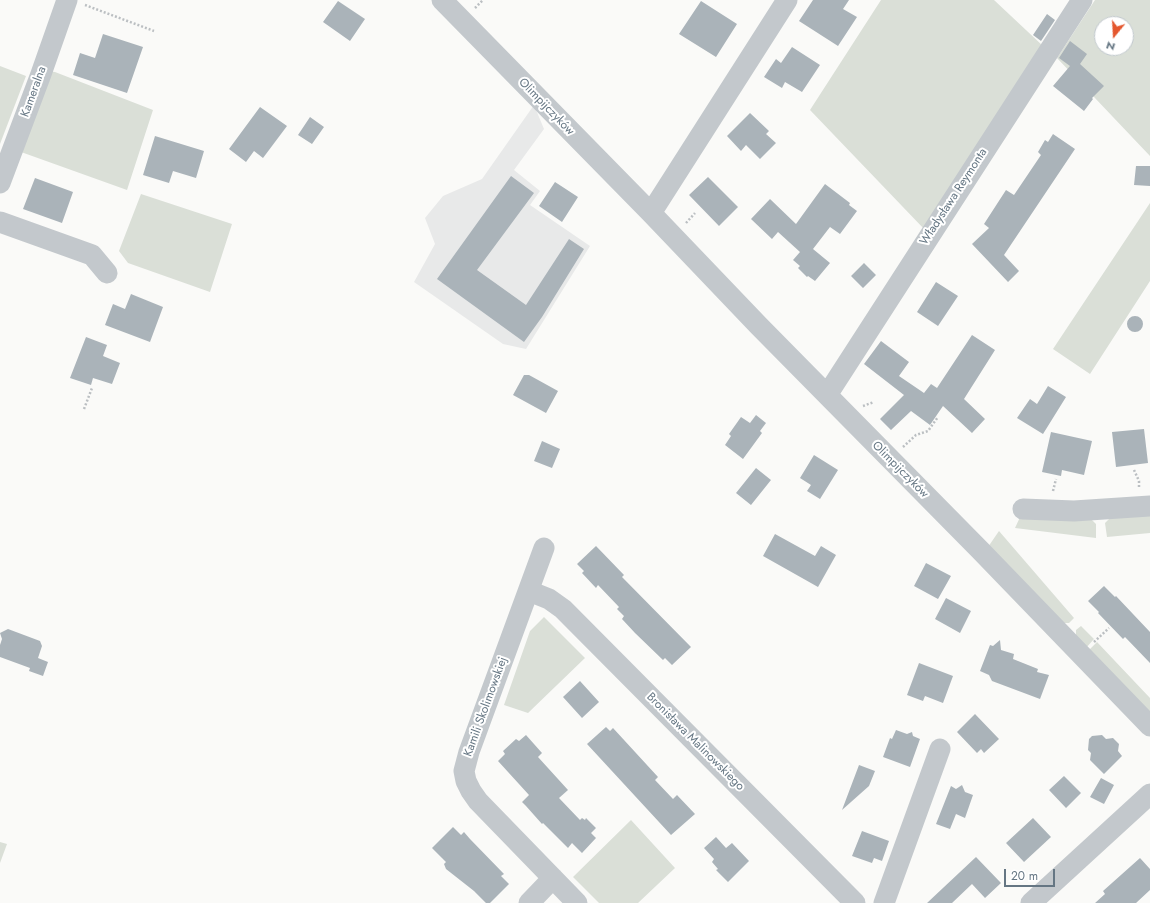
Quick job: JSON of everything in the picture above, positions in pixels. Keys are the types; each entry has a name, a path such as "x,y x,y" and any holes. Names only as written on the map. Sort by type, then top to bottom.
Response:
{"street":[{"name":"Olimpijczyków","path":"442,0 651,213 826,395 986,556 1150,726"},
{"path":"651,213 787,0"},
{"name":"Władysława Reymonta","path":"826,395 1082,0"},
{"name":"Kameralna","path":"0,183 41,74 73,1"},
{"path":"0,222 92,255 107,273"},
{"path":"1023,509 1074,511 1144,499"},
{"name":"Kamili Skolimowskiej","path":"544,548 469,752 464,771 466,781 478,801 578,903"},
{"name":"Bronisława Malinowskiego","path":"529,591 549,599 563,609 854,903"},
{"path":"884,903 940,749"},
{"path":"1031,903 1150,794"},
{"path":"528,903 553,878"}],"path":[{"path":"73,1 154,31"},
{"path":"84,409 92,388"},
{"path":"890,459 916,435 928,431 938,417"},
{"path":"1134,470 1144,499"}],"shaded area":[{"path":"881,0 994,0 1043,46 925,230 810,110"},
{"path":"1095,0 1150,0 1150,156 1057,58"},
{"path":"0,66 26,76 0,144"},
{"path":"48,71 55,72 153,110 127,190 21,152"},
{"path":"534,105 544,129 514,170 540,191 530,205 590,246 526,349 503,344 414,282 435,244 425,218 443,196 482,179"},
{"path":"141,194 232,224 210,292 128,263 119,251"},
{"path":"1150,203 1150,281 1090,374 1053,349"},
{"path":"1150,513 1150,533 1107,537 1105,523 1111,517"},
{"path":"1021,515 1090,518 1096,524 1096,538 1015,528"},
{"path":"999,531 1074,618 1069,623 1062,623 988,547"},
{"path":"544,617 585,658 528,713 504,705 530,631"},
{"path":"1081,626 1094,639 1086,648 1076,637 1076,630"},
{"path":"1097,642 1150,698 1150,714 1088,651"},
{"path":"631,820 675,868 638,903 599,903 573,877"},
{"path":"0,842 7,844 0,863"}],"building":[{"path":"813,0 849,0 843,9 857,17 838,46 799,21"},
{"path":"338,1 365,19 350,41 323,22"},
{"path":"701,1 737,24 716,57 679,34"},
{"path":"1047,14 1055,20 1041,41 1033,35"},
{"path":"103,34 143,47 127,93 73,75 80,53 95,58"},
{"path":"1070,41 1087,54 1080,64 1104,86 1092,98 1093,99 1084,111 1053,86 1070,66 1059,58"},
{"path":"792,47 820,65 802,92 785,82 782,88 764,77 776,59 781,63"},
{"path":"260,107 287,126 263,158 254,151 246,162 229,149"},
{"path":"750,113 769,131 766,134 776,143 760,159 746,145 741,151 727,136"},
{"path":"310,117 324,127 312,144 298,135"},
{"path":"1053,134 1075,149 1004,255 1019,271 1008,282 972,244 989,228 984,224 1006,190 1014,195 1041,155 1038,152 1045,140 1048,142"},
{"path":"155,136 204,151 196,178 173,171 169,183 143,175"},
{"path":"1136,166 1150,166 1150,186 1134,185"},
{"path":"511,176 534,193 477,270 526,305 569,239 584,249 542,317 524,342 437,279"},
{"path":"708,177 738,207 719,226 689,195"},
{"path":"35,178 73,192 62,223 23,209"},
{"path":"555,182 578,197 562,222 539,206"},
{"path":"825,184 850,203 849,205 857,211 840,234 830,227 813,249 830,263 815,281 808,276 807,277 798,268 800,266 793,260 800,252 778,232 772,239 751,219 770,199 796,224"},
{"path":"864,263 876,275 863,288 851,276"},
{"path":"936,282 958,296 938,326 917,312"},
{"path":"131,294 163,307 150,342 105,325 113,304 125,309"},
{"path":"1135,316 1142,321 1143,324 1138,331 1135,332 1128,327 1127,324 1132,317"},
{"path":"972,335 995,350 964,399 985,419 972,433 943,406 930,425 911,411 891,430 880,419 904,395 864,364 881,341 909,362 899,376 924,393 931,384 937,388"},
{"path":"86,337 107,345 103,356 120,363 112,384 93,378 91,385 70,378"},
{"path":"524,375 529,375 558,391 546,413 513,395"},
{"path":"1048,386 1066,397 1043,434 1017,418 1030,399 1037,404"},
{"path":"756,415 766,423 760,431 762,433 743,459 725,445 731,436 729,434 741,417 750,423"},
{"path":"1144,429 1148,463 1116,467 1112,432"},
{"path":"1051,432 1092,441 1084,475 1062,470 1061,476 1042,472"},
{"path":"542,441 560,449 552,468 534,461"},
{"path":"814,455 838,470 820,499 807,491 811,485 800,478"},
{"path":"756,468 771,480 751,505 736,493"},
{"path":"775,534 815,556 821,546 836,555 818,587 763,556"},
{"path":"596,546 624,575 622,577 691,647 672,665 665,658 663,660 635,633 622,619 624,616 617,609 619,607 598,585 596,588 582,573 584,571 577,564"},
{"path":"926,563 951,576 938,599 914,586"},
{"path":"1104,586 1115,597 1116,596 1150,632 1150,663 1125,637 1123,639 1088,601"},
{"path":"946,598 971,611 960,633 935,619"},
{"path":"8,629 40,641 42,646 38,658 48,662 43,676 29,671 30,668 0,657 0,645 2,639 0,633"},
{"path":"1000,640 1001,650 1014,654 1013,659 1038,669 1037,672 1049,675 1040,699 992,681 989,675 980,671 990,645 993,646"},
{"path":"919,663 953,676 943,703 925,696 923,701 907,695"},
{"path":"580,681 599,702 582,718 563,697"},
{"path":"975,714 999,739 984,753 981,749 977,753 957,732"},
{"path":"606,727 610,731 613,728 658,777 655,780 673,799 677,795 695,814 671,835 587,744"},
{"path":"896,730 907,734 912,732 913,736 920,739 910,767 883,757 890,738 892,739"},
{"path":"526,735 542,753 538,757 568,790 559,798 580,820 582,818 585,820 586,818 596,828 591,833 596,838 582,853 572,843 568,848 543,823 542,824 522,802 529,795 498,761 505,754 503,751 516,739 519,741"},
{"path":"1102,735 1106,739 1113,738 1119,744 1118,751 1122,756 1104,774 1090,760 1091,753 1088,750 1089,739 1092,736"},
{"path":"859,765 875,771 869,786 842,810"},
{"path":"1064,776 1081,793 1066,808 1049,790"},
{"path":"1101,778 1114,785 1104,804 1090,797"},
{"path":"962,785 965,792 973,795 965,818 956,814 950,829 936,824 951,786 956,789"},
{"path":"1033,818 1051,837 1024,862 1006,843"},
{"path":"453,827 461,835 464,832 504,874 501,876 509,884 490,903 486,903 474,891 446,869 444,864 446,862 432,848"},
{"path":"862,831 889,841 882,861 874,858 872,863 852,856"},
{"path":"716,837 726,848 732,843 749,861 728,882 716,870 718,869 712,862 714,859 704,848"},
{"path":"976,857 1001,883 985,898 972,884 952,903 927,903"},
{"path":"1140,858 1150,869 1150,890 1136,903 1095,903 1105,894 1103,891"}]}
